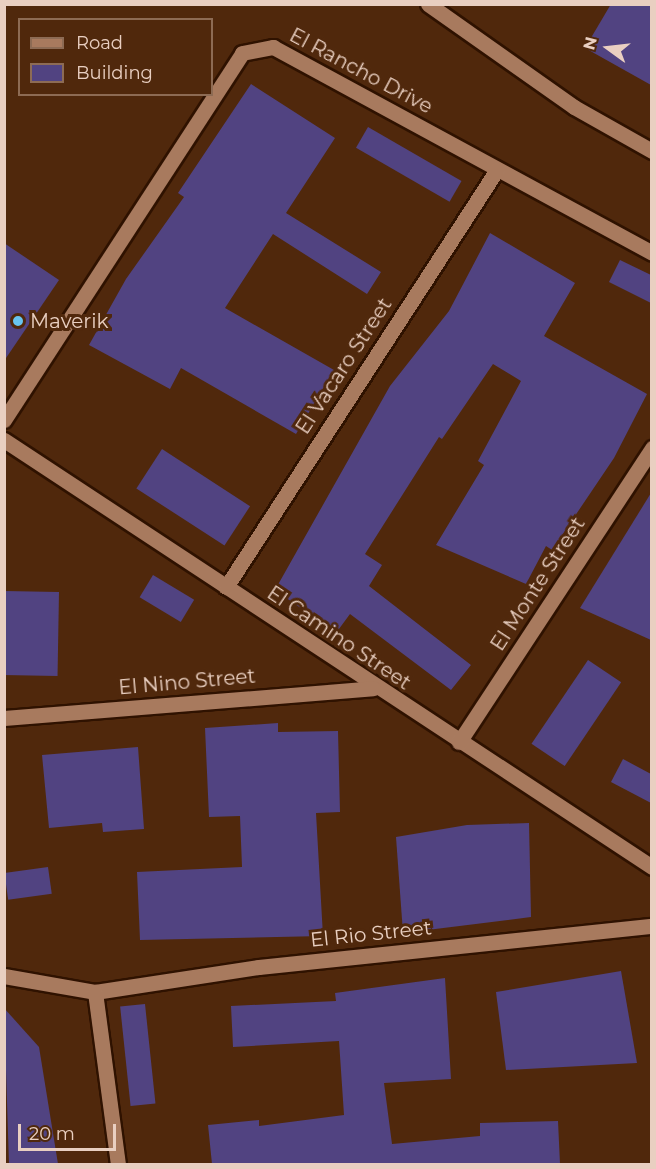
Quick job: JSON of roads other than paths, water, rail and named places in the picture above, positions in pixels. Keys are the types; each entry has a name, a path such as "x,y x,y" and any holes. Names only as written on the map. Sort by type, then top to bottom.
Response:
{"street":[{"path":"428,4 574,106 651,151"},
{"name":"El Rancho Drive","path":"4,420 242,53 273,47 651,253"},
{"name":"El Vacaro Street","path":"225,587 497,169"},
{"name":"El Camino Street","path":"4,440 374,688 651,867"},
{"name":"El Monte Street","path":"459,742 651,448"},
{"name":"El Nino Street","path":"4,718 374,688"},
{"name":"El Rio Street","path":"4,976 95,992 259,967 651,926"},
{"path":"95,992 118,1164"}],"place":[{"name":"Maverik","path":"18,321"}]}
